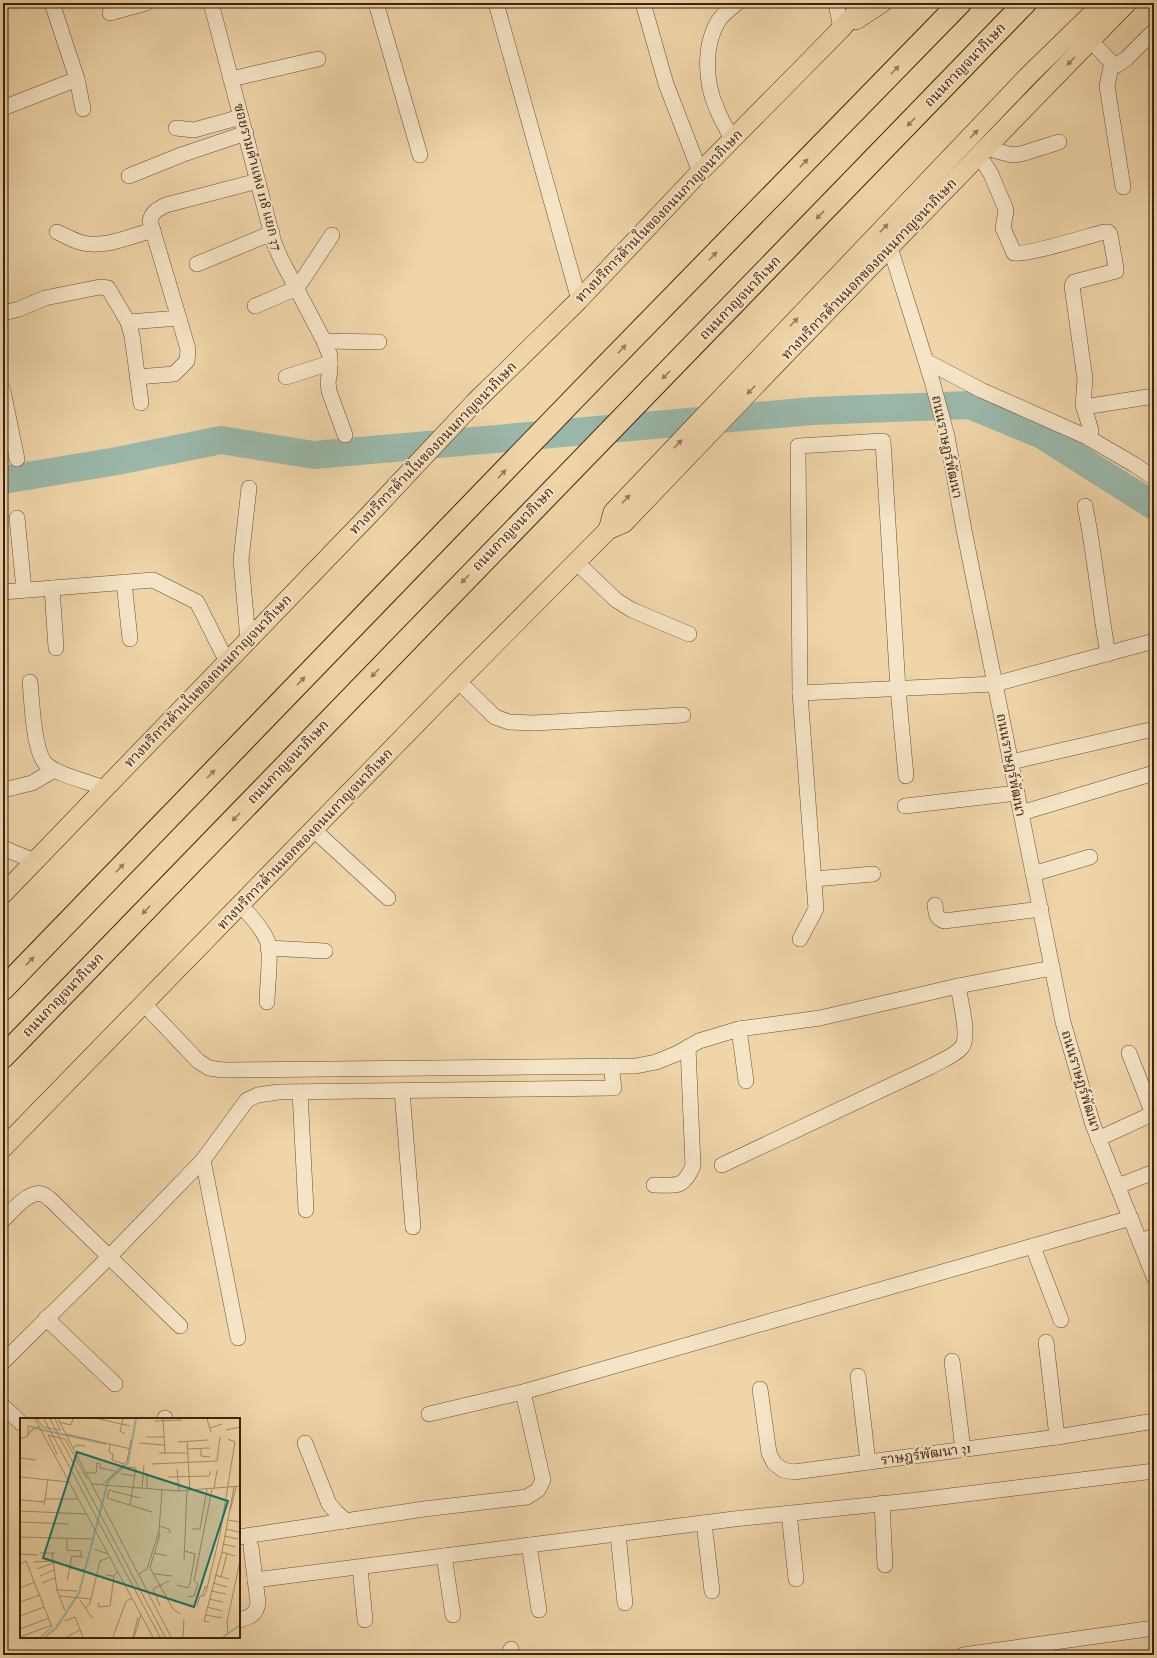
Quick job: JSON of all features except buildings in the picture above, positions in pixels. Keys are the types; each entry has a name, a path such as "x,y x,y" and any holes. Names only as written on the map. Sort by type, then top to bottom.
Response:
{"highway":[{"path":"3,989 595,377 960,3"},
{"name":"ถนนกาญจนาภิเษก","path":"3,1058 560,481 693,347 1025,3"}],"main road":[{"name":"ทางบริการด้านในของถนนกาญจนาภิเษก","path":"3,894 369,515 475,402 579,300 700,172 841,29 864,3"},
{"path":"841,29 882,3"},
{"path":"772,356 1028,76 1103,3"},
{"name":"ทางบริการด้านนอกของถนนกาญจนาภิเษก","path":"3,1148 458,681 608,530 613,512 657,477 772,356 890,247 1127,3"}],"street":[{"path":"52,3 77,79 83,109"},
{"path":"110,13 146,3"},
{"name":"ซอยรามคำแหง 118 แยก 37","path":"211,3 272,233 281,258 324,341 330,356 328,382 329,391 346,434"},
{"path":"376,3 420,155"},
{"path":"496,3 579,300"},
{"path":"643,3 666,84 700,172"},
{"path":"732,139 716,109 710,91 707,56 712,35 720,20 737,3"},
{"path":"836,3 841,29"},
{"path":"1091,41 1112,63 1117,65 1122,63 1154,31"},
{"path":"231,79 318,59"},
{"path":"1112,63 1107,86 1123,187"},
{"path":"3,108 77,79"},
{"path":"176,128 194,130 241,117"},
{"path":"129,176 181,155 246,133"},
{"path":"1059,142 1021,154 1012,155 983,151 991,174 1006,207 1003,228 1014,253 1019,254 1038,250 1104,232 1108,232 1110,234 1116,271 1074,282 1072,286 1085,379 1083,399 1084,408 1091,428 1088,438"},
{"path":"137,376 174,374 187,361 188,349 150,221 152,215 156,210 166,205 258,181"},
{"path":"57,232 84,243 106,244 153,230"},
{"path":"197,264 272,233"},
{"path":"255,306 296,288 332,235"},
{"name":"ถนนราษฏร์พัฒนา","path":"890,247 932,381 947,436 964,530 1063,1022 1098,1138 1131,1218 1147,1239 1154,1277"},
{"path":"3,313 18,309 45,298 100,287 108,288 128,322 132,336 141,403"},
{"path":"128,322 179,318"},
{"path":"324,341 379,342"},
{"path":"926,362 981,390 1088,438 1135,465 1154,478"},
{"path":"286,377 330,363"},
{"path":"3,391 17,459"},
{"path":"1084,408 1154,396"},
{"path":"800,939 816,908 800,693 798,446 883,441 898,689 906,776"},
{"path":"248,640 241,560 249,488"},
{"path":"1085,506 1094,548 1102,620 1108,654"},
{"path":"16,518 24,590"},
{"path":"576,562 616,600 632,610 689,634"},
{"path":"3,592 153,580 197,602 227,662"},
{"path":"124,582 130,639"},
{"path":"52,588 56,648"},
{"path":"800,693 995,684 1154,641"},
{"path":"458,681 495,717 509,722 534,723 683,715"},
{"path":"30,682 39,755 46,765 54,770 104,788"},
{"path":"1011,762 1154,729"},
{"path":"3,790 32,783 54,770"},
{"path":"1021,813 1154,773"},
{"path":"905,806 1017,794"},
{"path":"314,830 388,898"},
{"path":"3,848 34,861"},
{"path":"1033,874 1090,858"},
{"path":"814,879 873,874"},
{"path":"241,905 261,928 268,941 267,1002"},
{"path":"935,905 936,914 939,919 944,921 1040,909"},
{"path":"268,948 325,951"},
{"path":"144,1004 198,1061 209,1068 223,1070 636,1066 656,1062 699,1041 739,1029 820,1018 958,986 1052,968"},
{"path":"722,1165 930,1067 955,1053 962,1047 966,1037 958,986"},
{"path":"739,1029 746,1081"},
{"path":"654,1185 676,1185 683,1182 688,1176 692,1166 688,1047"},
{"path":"1098,1138 1153,1113 1129,1053"},
{"path":"3,1362 109,1257 203,1160 248,1100 258,1095 278,1092 614,1088 611,1066"},
{"path":"402,1090 413,1227"},
{"path":"300,1092 306,1210"},
{"path":"203,1160 238,1338"},
{"path":"1118,1186 1154,1172"},
{"path":"3,1220 22,1201 33,1194 42,1194 50,1199 180,1326"},
{"path":"429,1414 523,1392 1131,1218"},
{"path":"1033,1247 1061,1320"},
{"path":"46,1318 115,1384"},
{"path":"1046,1342 1057,1437"},
{"path":"952,1361 964,1449"},
{"path":"858,1376 868,1462"},
{"name":"ราษฎร์พัฒนา 31","path":"760,1389 769,1453 774,1463 782,1470 794,1472 1057,1437 1154,1421"},
{"path":"240,1537 424,1509 527,1497 538,1490 543,1480 523,1392"},
{"path":"3,1406 20,1422"},
{"path":"305,1443 329,1504 346,1521"},
{"path":"255,1580 704,1523 1154,1471"},
{"path":"882,1503 886,1565"},
{"path":"789,1513 796,1580"},
{"path":"704,1523 712,1591"},
{"path":"618,1534 625,1603"},
{"path":"529,1545 539,1610"},
{"path":"240,1620 253,1616 257,1611 258,1603 251,1547"},
{"path":"444,1556 453,1615"},
{"path":"360,1567 365,1620"},
{"path":"963,1655 1154,1628"}],"waterway":[{"path":"3,480 117,461 221,440 314,455 813,411 970,405 1042,435 1154,506"}]}
